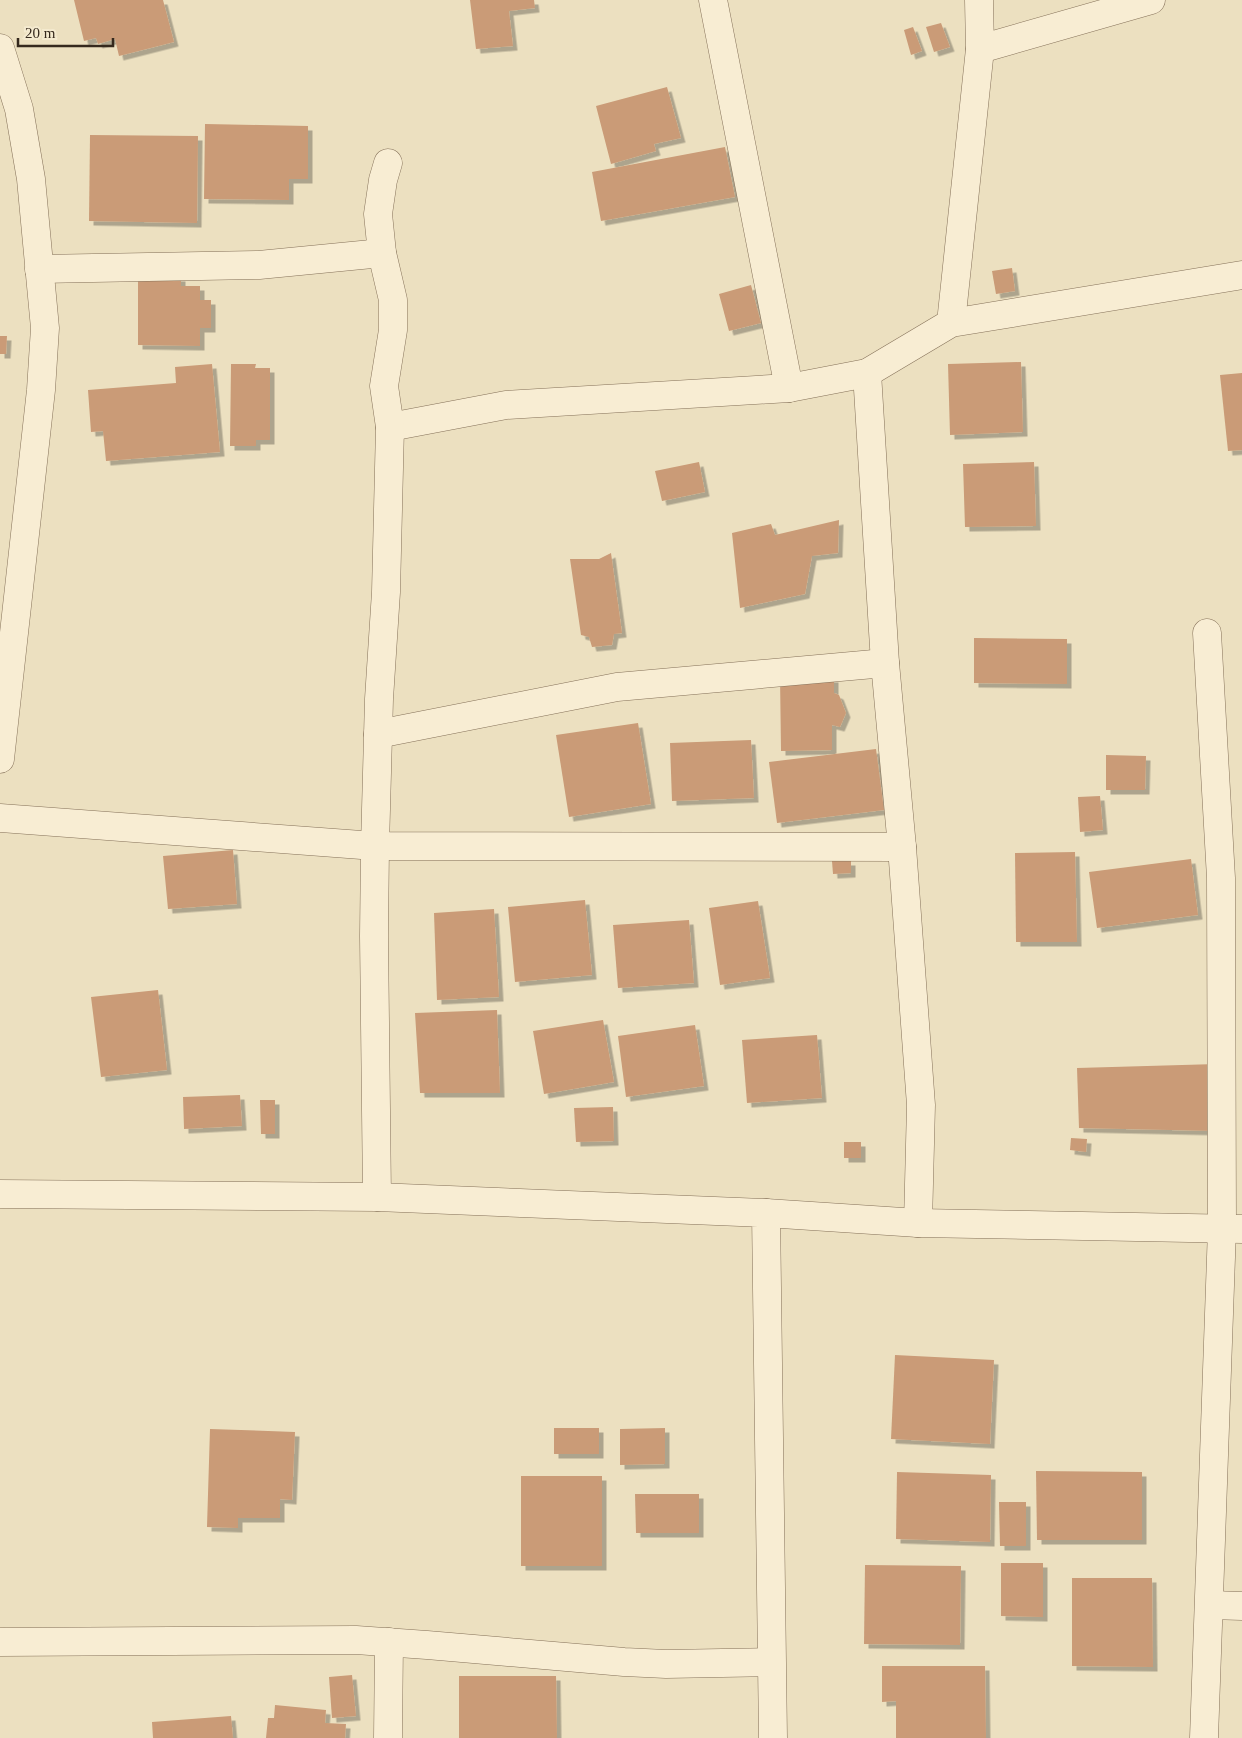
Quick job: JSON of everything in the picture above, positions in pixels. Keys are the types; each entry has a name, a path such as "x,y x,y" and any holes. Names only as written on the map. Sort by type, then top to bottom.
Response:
{"street":[{"path":"714,0 789,388"},
{"path":"950,323 980,49 979,0"},
{"path":"980,49 1151,0"},
{"path":"0,48 19,109 31,179 45,328 41,390 0,759"},
{"path":"377,1197 374,946 378,734 386,592 390,427 384,386 393,330 393,300 382,253 378,214 383,180 388,163"},
{"path":"39,269 259,265 382,253"},
{"path":"390,427 506,405 789,388 867,373 950,323 1242,275"},
{"path":"867,373 885,663 902,846 921,1105 918,1223"},
{"path":"1204,1738 1232,1229 1221,878 1207,633"},
{"path":"378,734 617,687 885,663"},
{"path":"0,818 376,846 902,846"},
{"path":"0,1194 377,1197 766,1213 918,1223 1232,1229"},
{"path":"766,1213 773,1738"},
{"path":"1210,1605 1242,1606"},
{"path":"0,1642 356,1640 624,1662 666,1664 771,1662"},
{"path":"388,1738 389,1642"}],"building":[{"path":"74,0 163,0 174,42 119,56 115,39 98,44 96,38 84,41"},
{"path":"470,0 534,0 535,8 509,11 513,46 476,49"},
{"path":"941,23 950,47 934,52 926,27"},
{"path":"913,27 922,51 911,55 904,30"},
{"path":"667,87 681,138 654,144 656,151 611,164 596,106"},
{"path":"205,124 308,126 308,179 289,179 289,200 204,199"},
{"path":"90,135 198,136 197,223 89,221"},
{"path":"725,147 735,197 601,221 592,172"},
{"path":"1012,268 1015,291 996,294 992,271"},
{"path":"138,276 181,277 181,286 200,286 200,300 211,300 211,328 200,328 200,346 138,345"},
{"path":"751,285 761,323 729,331 719,294"},
{"path":"0,336 7,336 6,354 0,354"},
{"path":"1021,362 1023,432 950,435 948,364"},
{"path":"212,364 220,452 106,461 103,431 91,432 88,390 176,383 175,367"},
{"path":"231,364 256,364 255,368 270,368 270,440 256,440 256,446 230,446"},
{"path":"1242,373 1242,450 1228,451 1220,375"},
{"path":"699,462 705,492 662,501 655,471"},
{"path":"1034,462 1036,526 965,527 963,464"},
{"path":"839,520 838,553 812,556 805,594 740,608 732,533 771,524 775,535"},
{"path":"611,553 622,633 614,634 612,645 592,647 589,637 581,635 570,559 599,559"},
{"path":"974,638 1067,639 1067,684 974,683"},
{"path":"780,676 834,678 834,693 839,695 846,713 840,727 832,725 832,750 781,751"},
{"path":"638,723 651,804 569,817 556,735"},
{"path":"751,740 754,798 672,801 670,743"},
{"path":"876,749 884,810 777,823 769,762"},
{"path":"1106,755 1146,756 1145,790 1106,790"},
{"path":"1100,796 1103,830 1080,832 1078,797"},
{"path":"233,850 237,904 168,909 163,856"},
{"path":"1075,852 1077,942 1016,942 1015,853"},
{"path":"1191,859 1198,915 1097,928 1089,872"},
{"path":"832,861 851,861 851,873 833,874"},
{"path":"585,900 592,975 515,982 508,907"},
{"path":"758,901 770,978 720,985 709,908"},
{"path":"494,909 499,997 437,1000 434,913"},
{"path":"689,920 694,983 618,988 613,925"},
{"path":"158,990 167,1070 101,1077 91,997"},
{"path":"497,1010 500,1093 420,1093 415,1013"},
{"path":"603,1020 614,1082 544,1094 533,1031"},
{"path":"695,1025 704,1086 626,1097 618,1036"},
{"path":"817,1035 822,1098 747,1103 742,1040"},
{"path":"1217,1064 1217,1131 1079,1128 1077,1068"},
{"path":"240,1095 242,1126 184,1129 183,1097"},
{"path":"260,1100 275,1100 275,1134 261,1134"},
{"path":"613,1107 614,1141 576,1142 574,1108"},
{"path":"1071,1138 1087,1139 1086,1152 1070,1150"},
{"path":"844,1142 861,1142 861,1158 844,1158"},
{"path":"895,1355 994,1360 990,1444 891,1439"},
{"path":"554,1428 599,1428 599,1454 554,1454"},
{"path":"665,1428 665,1464 620,1465 620,1429"},
{"path":"210,1429 295,1432 292,1500 280,1499 280,1518 238,1518 238,1528 207,1527"},
{"path":"1036,1471 1142,1472 1142,1540 1037,1540"},
{"path":"897,1472 991,1475 990,1542 896,1539"},
{"path":"521,1476 602,1476 602,1566 521,1566"},
{"path":"635,1494 699,1494 699,1533 636,1533"},
{"path":"999,1502 1026,1502 1026,1546 1000,1546"},
{"path":"1001,1563 1043,1563 1043,1617 1001,1616"},
{"path":"865,1565 961,1566 960,1645 864,1644"},
{"path":"1072,1578 1152,1578 1153,1667 1072,1666"},
{"path":"882,1666 985,1666 986,1738 896,1738 896,1701 882,1702"},
{"path":"352,1675 356,1716 332,1718 329,1677"},
{"path":"459,1676 556,1676 557,1738 459,1738"},
{"path":"275,1705 326,1710 325,1723 346,1724 345,1738 266,1738 268,1718 274,1718"},
{"path":"231,1716 233,1738 153,1738 152,1722"}]}
